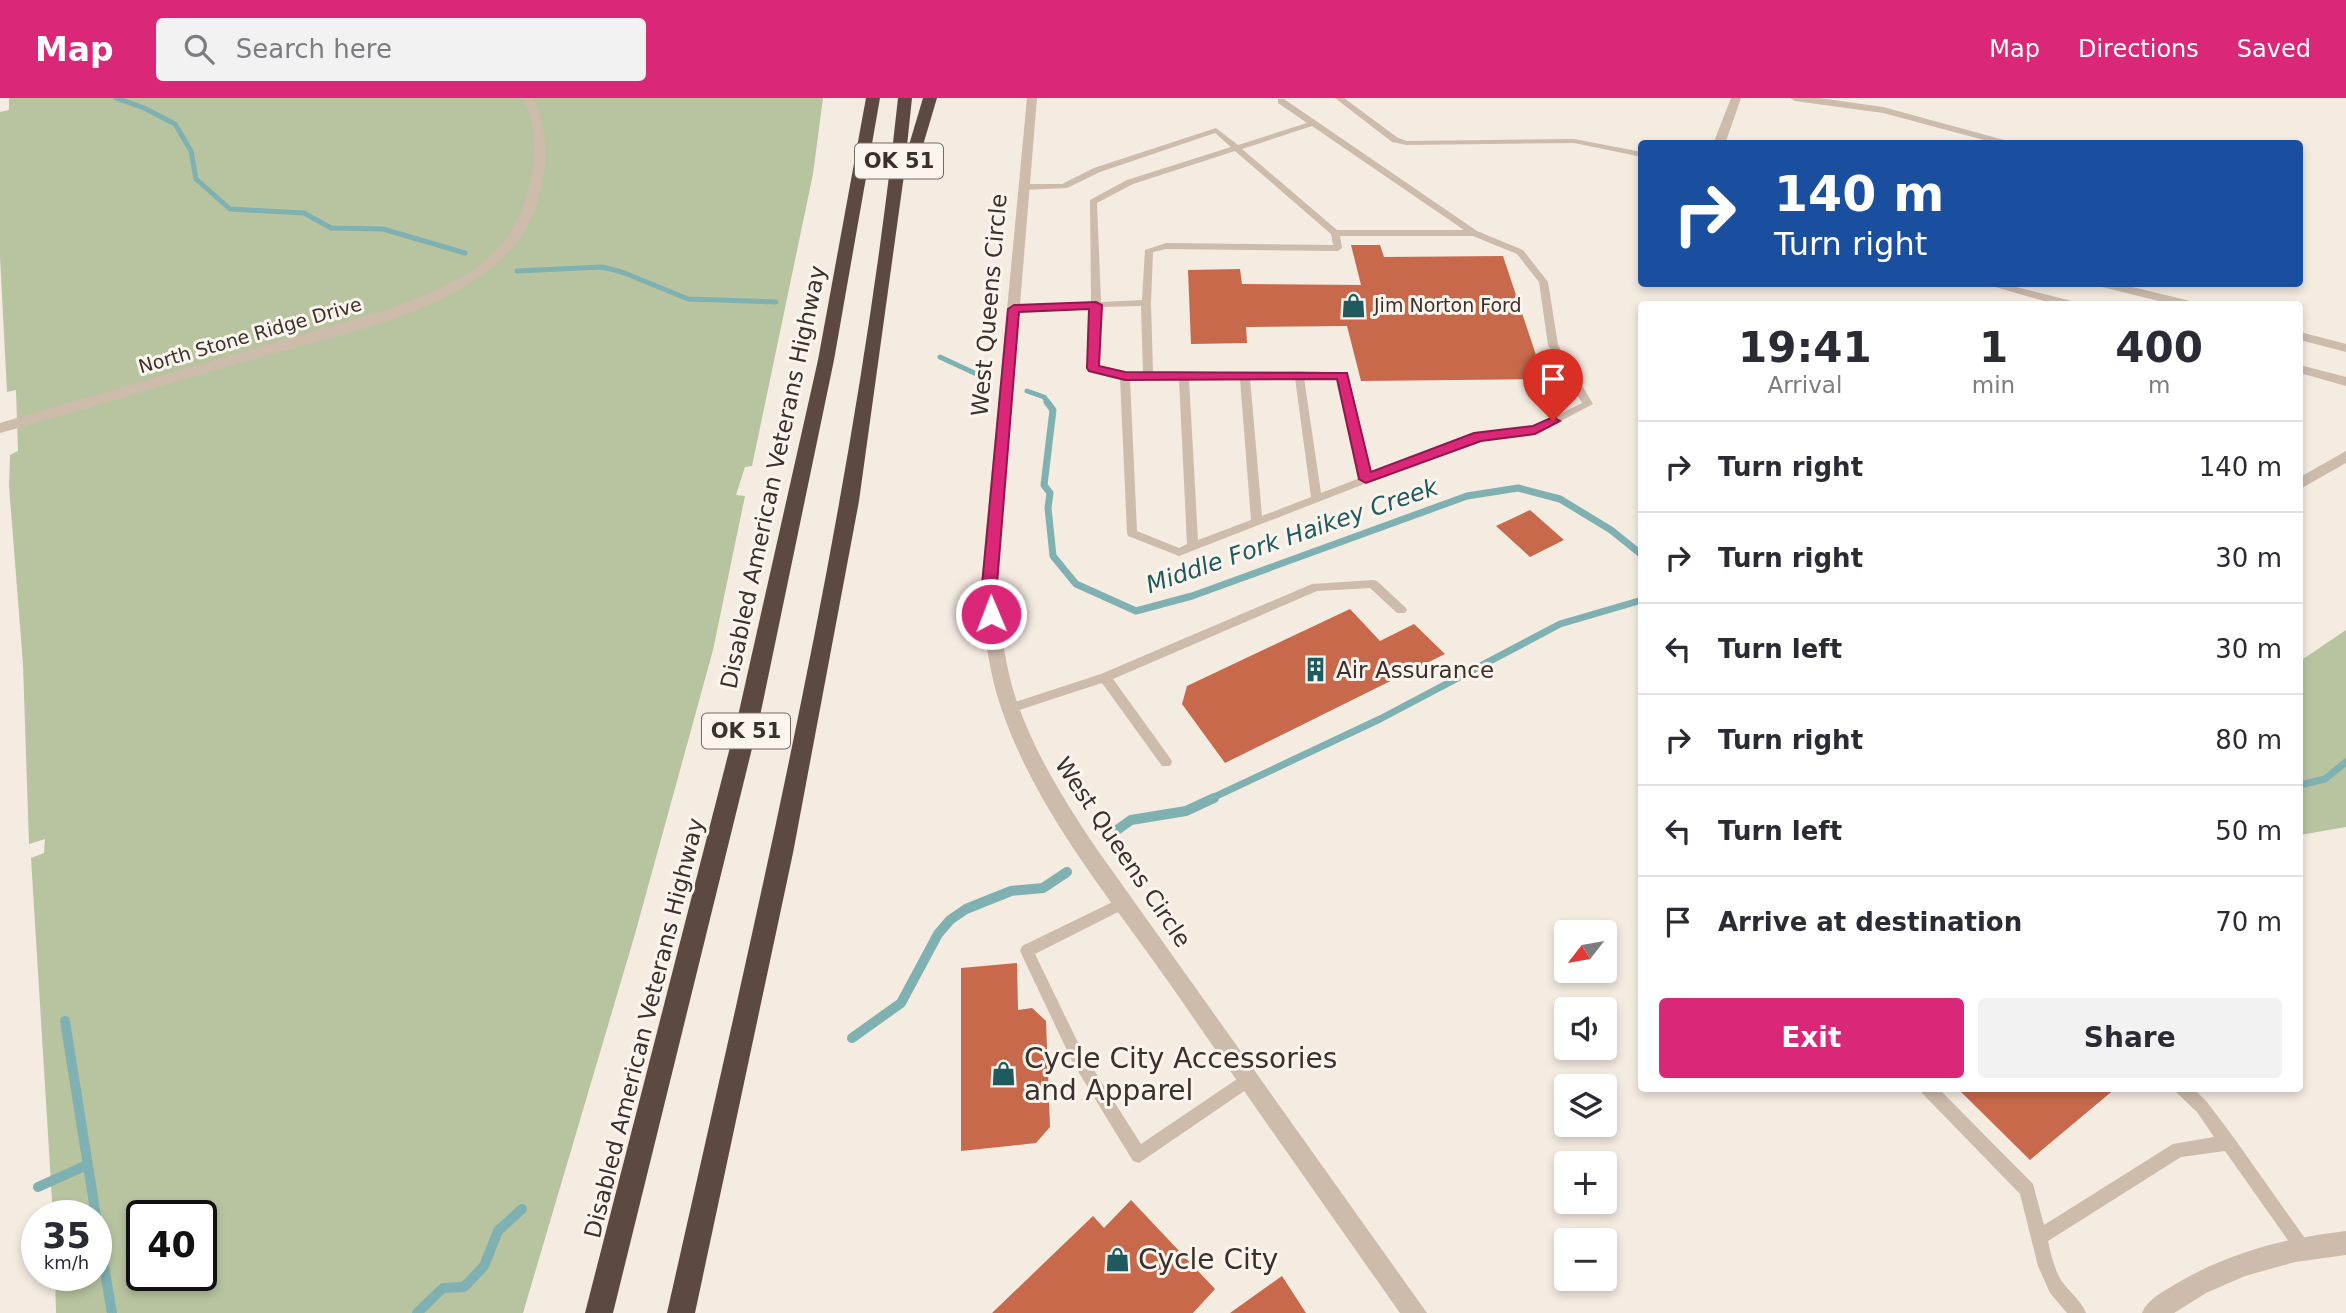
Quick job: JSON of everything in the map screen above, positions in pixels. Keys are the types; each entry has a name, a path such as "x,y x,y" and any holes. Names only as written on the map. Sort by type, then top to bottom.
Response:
{"highway":[{"path":"857,98 867,143"},
{"name":"Disabled American Veterans Highway","path":"599,1313 749,716 797,502 867,143 873,98"},
{"name":"OK 51","path":"681,1313 785,840 850,501 892,225 905,98"},
{"path":"892,225 930,98"}],"street":[{"name":"North Stone Ridge Drive","path":"0,428 389,315 451,287 500,253 513,240 525,221 540,167 541,144 528,98"},
{"name":"West Queens Circle","path":"1032,98 989,596 996,651 1010,708 1030,755 1058,806 1248,1080 1415,1313"},
{"path":"1720,140 1736,98"},
{"path":"1795,98 1883,110 1999,140"},
{"path":"1883,110 1893,98"},
{"path":"1999,287 2034,300"},
{"path":"2135,287 2154,289 2179,301"},
{"path":"2303,337 2346,348"},
{"path":"2303,370 2346,382"},
{"path":"2303,482 2346,456"},
{"path":"2154,1313 2232,1267 2303,1247 2346,1243"}],"lane":[{"path":"1339,98 1395,140 1407,143 1574,141 1638,154"},
{"path":"1125,376 1132,533 1179,552 1479,436 1535,430 1588,404 1553,345 1543,282 1520,252 1474,233 1281,101"},
{"path":"1314,123 1130,182 1093,202 1096,305 1093,368 1125,376 1343,375 1366,479"},
{"path":"1024,187 1064,186 1097,170 1216,130 1239,147 1335,233 1338,248 1166,246 1149,250 1146,303 1148,376"},
{"path":"1335,233 1474,233"},
{"path":"1014,309 1146,303"},
{"path":"1299,374 1316,498"},
{"path":"1184,375 1193,546"},
{"path":"1245,375 1257,521"},
{"path":"1010,708 1105,677 1316,587 1373,584 1401,611"},
{"path":"1105,677 1166,762"},
{"path":"1125,902 1027,951 1078,1058 1139,1155 1248,1080"},
{"path":"1931,1092 2027,1190 2046,1266 2056,1287 2078,1313"},
{"path":"2186,1092 2202,1107 2303,1247"},
{"path":"2040,1237 2179,1150 2229,1143"}],"green space":[{"path":"9,98 823,98 813,174 752,466 745,467 736,495 745,496 713,650 635,934 523,1313 56,1313 55,1291 112,1291 112,1200 52,1200 31,858 44,853 45,839 29,844 23,664 9,486 10,455 18,451 16,390 7,392 0,257 0,112 9,110"},
{"path":"2346,630 2346,827 2303,834 2303,659"}],"building":[{"name":"Jim Norton Ford","path":"1351,245 1380,245 1384,257 1503,256 1544,379 1361,381 1347,326 1246,327 1247,343 1191,344 1188,270 1240,269 1242,284 1361,285"},
{"path":"1530,510 1564,540 1530,557 1496,526"},
{"name":"Air Assurance","path":"1350,609 1380,641 1414,624 1445,654 1225,763 1182,704 1187,686"},
{"name":"Cycle City Accessories and Apparel","path":"1017,963 1018,1010 1032,1008 1046,1021 1050,1127 1036,1143 961,1151 961,968"},
{"path":"1961,1092 2111,1092 2030,1160"},
{"name":"Cycle City","path":"1131,1200 1215,1289 1193,1313 992,1313 1093,1216 1104,1228"},
{"path":"1282,1276 1306,1313 1230,1313"}],"waterway":[{"name":"Middle Fork Haikey Creek","path":"116,98 144,108 175,124 191,151 196,179 230,209 304,213 331,228 383,229 465,253"},
{"name":"Middle Fork Haikey Creek","path":"517,271 602,267 622,272 688,299 776,302"},
{"name":"Middle Fork Haikey Creek","path":"940,357 983,377"},
{"name":"Middle Fork Haikey Creek","path":"1027,391 1044,397 1049,404"},
{"name":"Middle Fork Haikey Creek","path":"1047,402 1053,410 1044,485 1050,493 1048,508 1053,556 1076,584 1136,611 1192,596 1467,496 1518,488 1560,499 1611,530 1638,552"},
{"path":"1210,799 1380,719 1560,624 1638,601"},
{"name":"Middle Fork Haikey Creek","path":"2303,784 2325,779 2346,762"},
{"path":"1117,830 1131,820 1186,811 1214,798"},
{"path":"852,1038 901,1003 938,934 950,920 966,909 1011,891 1043,888 1067,872"},
{"path":"65,1021 93,1200"},
{"path":"38,1187 87,1165"},
{"path":"417,1313 443,1288 464,1287 484,1266 498,1231 522,1209"},
{"path":"108,1291 112,1313"}],"place":[{"name":"Jim Norton Ford","path":"1354,305"},
{"name":"Air Assurance","path":"1316,670"},
{"name":"Cycle City Accessories and Apparel","path":"1004,1074"},
{"name":"Cycle City","path":"1118,1259"}],"route":[{"path":"991,614 989,596 1014,309 1096,305 1093,368 1125,376 1343,375 1366,479 1479,436 1535,430 1553,421"}]}
